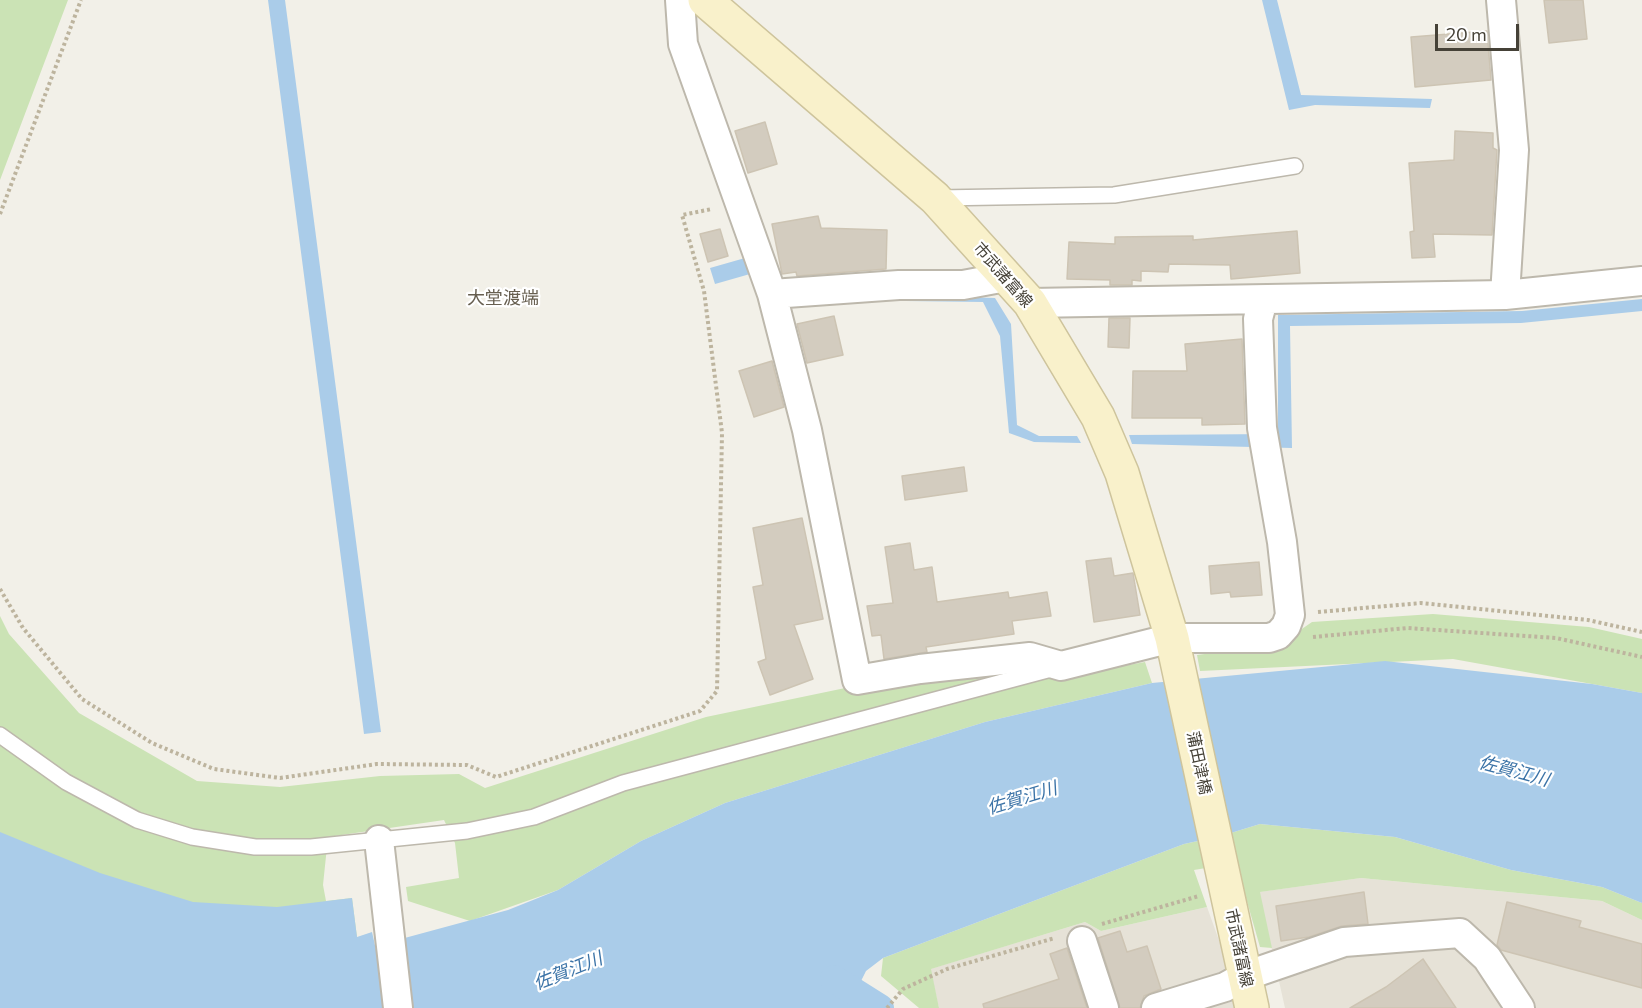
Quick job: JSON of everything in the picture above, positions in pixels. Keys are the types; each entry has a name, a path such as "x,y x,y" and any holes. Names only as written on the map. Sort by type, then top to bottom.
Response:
{"main road":[{"name":"市武諸富線","path":"705,0 934,198 1030,303 1098,417 1122,473 1172,638"},
{"name":"蒲田津橋","path":"1172,638 1226,888"},
{"name":"市武諸富線","path":"1226,888 1252,1008"}],"street":[{"path":"680,0 683,44 772,294 807,430 857,680 920,669 1030,657 1061,666 1172,638 1269,638 1284,625 1282,542 1264,441 1258,319 1263,300"},
{"path":"1501,0 1514,150 1505,296"},
{"path":"772,294 898,285 963,285 1006,277"},
{"path":"1030,303 1505,296 1642,281"},
{"path":"379,840 398,1008"},
{"path":"1156,1008 1225,987 1245,976 1344,942 1460,933 1487,958 1520,1008"},
{"path":"1082,941 1104,1008"}],"lane":[{"path":"934,198 1114,195 1295,166"},
{"path":"0,735 66,782 137,819 192,837 255,847 310,848 467,831 534,817 623,783 1061,666"}],"path":[{"path":"0,214 81,0"},
{"path":"0,589 23,628 82,699 152,743 214,769 280,778 377,764 467,765 496,777 700,711 717,691 722,433 704,291 682,214 740,204"},
{"path":"1284,625 1420,603 1588,620 1642,632"},
{"path":"1284,625 1296,638 1407,627 1556,638 1642,657"},
{"path":"887,1008 892,1000"}],"shaded area":[{"path":"1361,878 1602,901 1642,920 1642,1008 1285,1008 1259,892"},
{"path":"1207,907 1230,971 1238,1008 939,1008 930,969 1085,922 1101,931"}],"green space":[{"path":"0,0 68,0 0,180"},
{"path":"1433,614 1589,627 1642,639 1642,693 1453,659 1200,671 1197,655 1280,644 1312,622"},
{"path":"0,616 9,634 79,713 197,781 280,787 380,776 459,774 485,788 706,717 850,687 1029,663 1057,678 1145,662 1152,683 985,722 725,803 641,841 558,890 470,921 408,901 406,887 459,878 455,843 444,820 328,837 323,885 326,901 352,898 357,937 0,884"},
{"path":"1260,824 1395,837 1511,870 1602,887 1642,903 1642,920 1602,901 1361,878 1260,892 1272,948 1260,947 1236,863 1194,870 1207,907 1101,931 1085,922 931,969 939,1008 919,1008 881,976 883,958 1184,844"}],"water":[{"path":"268,0 285,0 381,732 364,734"},
{"path":"1262,0 1277,0 1301,95 1432,99 1430,108 1315,105 1289,110"},
{"path":"745,258 750,274 715,284 710,268"},
{"path":"908,295 995,298 1011,324 1017,425 1039,436 1077,436 1081,443 1034,442 1009,433 1000,336 983,302 906,301"},
{"path":"1642,299 1642,311 1521,323 1290,326 1292,448 1132,444 1129,435 1278,434 1278,315 1522,311"},
{"name":"佐賀江川","path":"1385,661 1592,684 1642,693 1642,903 1602,887 1511,870 1395,837 1260,824 1184,844 883,958 866,971 861,981 871,990 862,1008 408,1008 401,939 508,910 558,890 641,841 725,803 985,722 1152,683"},
{"path":"0,832 100,873 193,902 277,907 352,898 357,937 372,932 389,1008 0,1008"}],"building":[{"path":"1544,0 1583,0 1587,39 1549,43"},
{"path":"1487,31 1491,80 1415,87 1411,37"},
{"path":"765,122 777,164 748,173 735,131"},
{"path":"1455,131 1493,133 1493,148 1497,150 1492,235 1433,234 1435,257 1412,258 1410,232 1414,231 1409,163 1454,160"},
{"path":"818,216 821,228 887,230 886,269 797,276 796,272 782,274 772,224"},
{"path":"720,229 728,256 708,262 700,234"},
{"path":"1297,231 1300,273 1231,279 1230,265 1169,264 1168,272 1141,271 1141,281 1132,280 1132,285 1110,285 1110,280 1067,279 1069,242 1115,244 1115,237 1193,236 1193,240"},
{"path":"834,316 843,355 807,363 797,324"},
{"path":"1109,318 1130,318 1129,348 1108,347"},
{"path":"1242,339 1245,424 1202,425 1202,418 1132,418 1133,371 1187,371 1185,344"},
{"path":"772,361 784,407 754,417 739,371"},
{"path":"964,467 967,491 905,500 902,476"},
{"path":"802,518 823,619 794,625 813,679 770,695 758,662 766,659 753,587 763,585 753,528"},
{"path":"910,543 914,570 932,567 937,602 1008,592 1009,598 1047,592 1051,616 1012,621 1014,634 926,647 927,652 884,659 881,635 872,636 867,606 893,603 885,547"},
{"path":"1111,558 1114,576 1133,573 1140,615 1094,622 1086,561"},
{"path":"1259,562 1262,595 1231,597 1230,592 1211,594 1209,566"},
{"path":"1364,892 1368,924 1342,926 1309,937 1281,941 1276,906"},
{"path":"1507,902 1581,921 1579,927 1642,944 1642,988 1501,950 1497,945"},
{"path":"1120,931 1127,952 1147,946 1161,989 1144,996 1140,1008 1120,1008 1098,938"},
{"path":"1067,948 1087,1008 984,1008 983,1004 1059,979 1050,954"},
{"path":"1423,959 1456,1008 1350,1008 1386,987"}],"waterway":[{"path":"834,979 880,1008"}],"district":[{"name":"大堂渡端","path":"503,298"}]}
